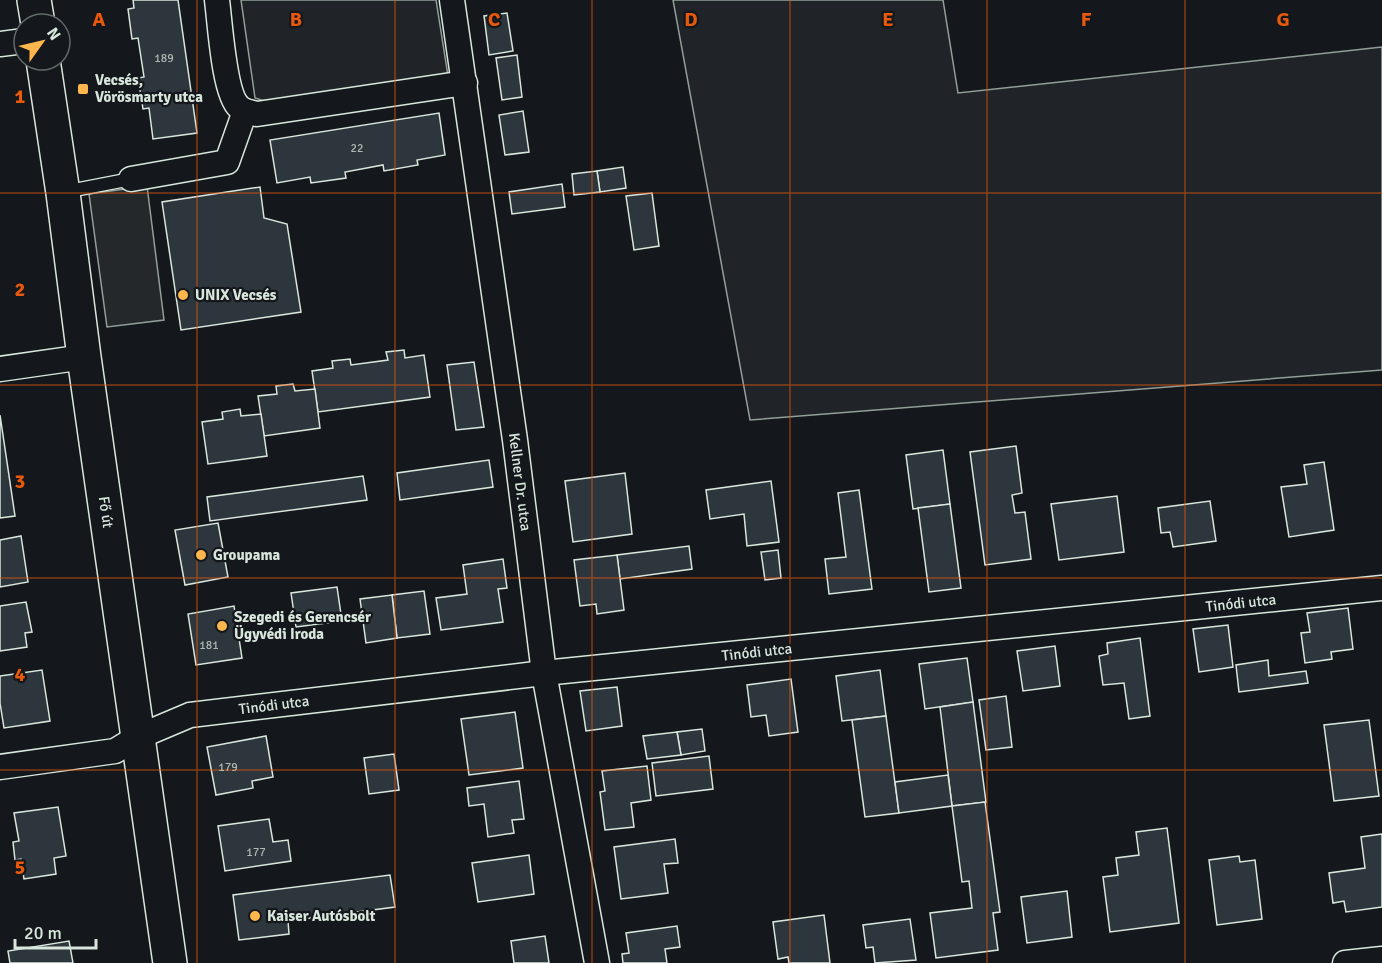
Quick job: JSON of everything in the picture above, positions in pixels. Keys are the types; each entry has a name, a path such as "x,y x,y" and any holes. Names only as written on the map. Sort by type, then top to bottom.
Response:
{"main road":[{"name":"Fő út","path":"45,72 170,963"}],"street":[{"path":"217,0 229,88 238,106 245,111 257,114 465,83"},
{"name":"Kellner Dr. utca","path":"453,0 515,440 544,673 597,963"},
{"path":"131,179 227,162 245,111"},
{"path":"0,369 84,357"},
{"name":"Tinódi utca","path":"0,767 115,750 138,737 190,715 544,673 1382,588"},
{"path":"1345,963 1382,959"}],"lane":[{"path":"63,193 131,179"}],"shaded area":[{"path":"241,0 436,0 448,76 271,103 255,98"},
{"path":"673,0 943,0 958,93 1382,47 1382,370 750,420"},
{"path":"147,186 164,320 107,327 89,194"}],"building":[{"path":"133,0 178,0 197,133 153,139 149,108 143,109 138,78 144,77 138,38 132,39 128,9 134,8"},
{"path":"507,13 513,51 489,55 484,16"},
{"path":"517,55 522,97 502,100 496,58"},
{"path":"523,111 529,152 505,155 499,115"},
{"path":"439,113 445,155 417,160 418,165 384,171 383,165 345,172 346,178 311,183 310,177 277,183 270,140"},
{"path":"623,167 626,188 600,192 597,171"},
{"path":"597,171 600,192 574,195 572,174"},
{"path":"562,184 565,207 512,214 509,192"},
{"path":"260,187 264,218 287,224 301,312 181,330 162,202"},
{"path":"652,193 659,246 634,250 626,196"},
{"path":"404,350 405,358 424,355 430,397 318,412 312,371 333,368 332,361 350,359 351,365 388,360 386,352"},
{"path":"474,362 484,427 456,430 447,365"},
{"path":"293,384 295,391 315,389 320,428 264,436 258,396 277,394 276,386"},
{"path":"240,409 241,416 261,414 267,456 208,464 202,422 223,419 222,412"},
{"path":"0,415 15,516 0,518"},
{"path":"1016,446 1022,493 1012,495 1015,513 1025,512 1031,559 985,565 970,452"},
{"path":"943,450 950,504 913,509 906,455"},
{"path":"489,460 493,487 400,500 397,473"},
{"path":"1324,462 1334,530 1289,537 1281,487 1307,484 1304,465"},
{"path":"625,473 632,534 573,542 565,481"},
{"path":"363,476 367,500 210,521 207,497"},
{"path":"771,481 779,542 747,546 744,514 710,519 706,490"},
{"path":"859,490 872,589 829,594 825,559 846,557 838,493"},
{"path":"1117,496 1124,552 1059,560 1051,504"},
{"path":"1210,501 1216,541 1173,547 1170,532 1161,533 1158,508"},
{"path":"950,504 961,588 929,592 918,508"},
{"path":"218,523 228,577 185,585 175,530"},
{"path":"21,536 28,582 0,587 0,540"},
{"path":"689,546 692,569 620,579 617,555"},
{"path":"778,550 781,578 765,580 761,552"},
{"path":"617,555 624,610 597,614 596,604 580,606 574,560"},
{"path":"503,559 507,588 498,589 503,622 441,630 436,598 467,594 463,565"},
{"path":"337,587 342,621 296,627 291,593"},
{"path":"424,591 430,634 397,638 392,595"},
{"path":"392,595 397,638 366,643 360,599"},
{"path":"26,602 32,632 25,633 27,647 0,651 0,606"},
{"path":"234,606 242,658 196,665 188,614"},
{"path":"1348,608 1353,649 1331,652 1332,659 1305,663 1301,633 1310,632 1307,613"},
{"path":"1228,625 1233,667 1199,672 1193,629"},
{"path":"1140,638 1150,716 1129,719 1124,683 1103,685 1099,656 1108,654 1107,643"},
{"path":"1055,646 1060,686 1023,691 1017,651"},
{"path":"967,658 973,702 925,709 919,664"},
{"path":"1268,660 1269,676 1306,671 1308,683 1239,692 1236,665"},
{"path":"42,670 50,721 4,728 0,703 0,676"},
{"path":"880,670 886,716 842,721 836,676"},
{"path":"791,679 798,732 769,736 766,715 751,717 747,685"},
{"path":"617,687 622,726 586,731 580,691"},
{"path":"1006,696 1012,747 986,750 979,700"},
{"path":"973,702 986,802 952,806 940,707"},
{"path":"515,712 523,768 469,775 461,719"},
{"path":"886,716 899,813 865,817 852,720"},
{"path":"1369,720 1379,796 1334,801 1324,725"},
{"path":"702,729 705,751 681,755 677,732"},
{"path":"677,732 681,755 647,759 643,736"},
{"path":"266,736 273,777 252,781 253,788 216,795 207,747"},
{"path":"394,754 399,790 369,794 364,758"},
{"path":"709,756 713,789 656,796 652,763"},
{"path":"647,766 651,800 631,803 634,827 605,830 600,792 605,791 602,771"},
{"path":"948,775 952,806 899,813 895,782"},
{"path":"519,781 524,819 512,820 514,833 488,837 484,804 469,806 467,788"},
{"path":"985,802 1000,912 993,913 998,950 936,958 930,913 972,908 969,881 962,882 952,806"},
{"path":"58,807 66,856 54,858 56,874 24,879 21,859 15,860 13,842 19,841 14,813"},
{"path":"269,819 273,842 288,840 291,861 225,871 218,826"},
{"path":"1167,828 1179,923 1110,932 1103,877 1118,875 1116,858 1139,855 1136,832"},
{"path":"1382,834 1382,907 1346,912 1344,901 1333,903 1329,873 1365,868 1361,837"},
{"path":"675,839 678,863 664,864 668,893 621,899 614,847"},
{"path":"529,855 534,894 478,902 472,863"},
{"path":"1239,856 1240,862 1255,860 1262,919 1217,925 1209,860"},
{"path":"390,875 395,907 288,921 289,934 239,940 233,895"},
{"path":"1067,891 1072,937 1027,943 1021,897"},
{"path":"824,915 830,963 789,963 788,957 778,959 773,922"},
{"path":"910,919 916,960 875,963 873,947 866,948 863,925"},
{"path":"677,926 680,947 665,949 667,963 623,963 622,954 629,953 626,933"},
{"path":"545,936 549,963 514,963 511,941"},
{"path":"69,941 73,963 10,963 8,951"}],"place":[{"name":"Vecsés, Vörösmarty utca","path":"83,89"},
{"name":"UNIX Vecsés","path":"183,295"},
{"name":"Groupama","path":"201,555"},
{"name":"Szegedi és Gerencsér Ügyvédi Iroda","path":"222,626"},
{"name":"Kaiser Autósbolt","path":"255,916"}]}
